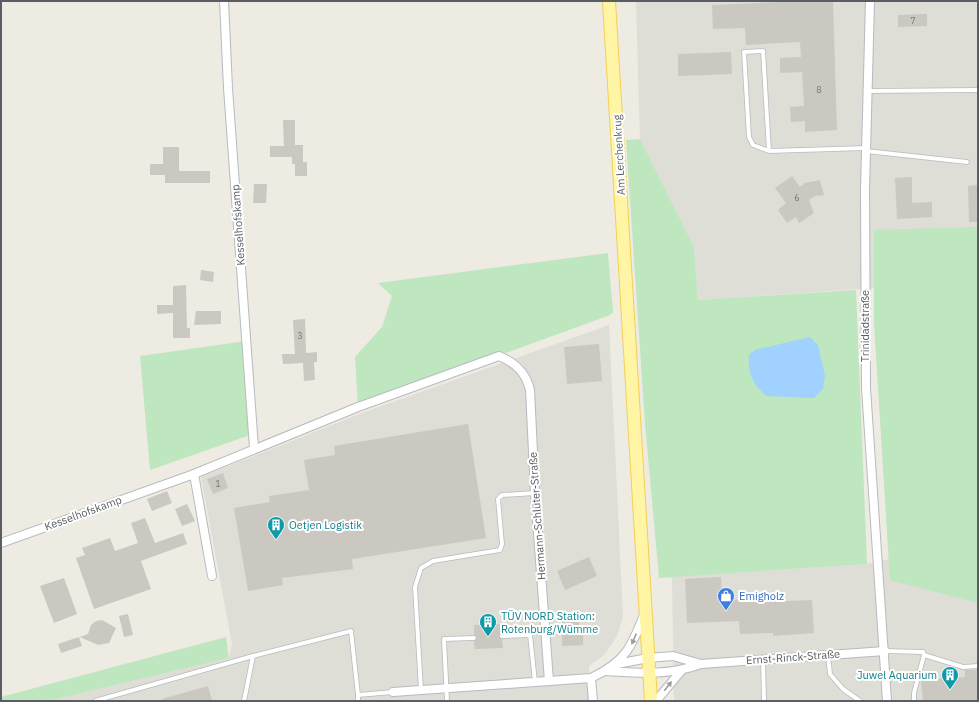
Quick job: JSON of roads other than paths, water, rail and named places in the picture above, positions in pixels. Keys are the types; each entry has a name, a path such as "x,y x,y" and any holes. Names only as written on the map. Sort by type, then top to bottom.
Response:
{"main road":[{"name":"Am Lerchenkrug","path":"609,1 651,701"}],"street":[{"name":"Kesselhofskamp","path":"224,1 229,96 254,448"},
{"name":"Trinidadstraße","path":"870,1 866,149 866,388 885,651 887,701"},
{"name":"Kesselhofskamp","path":"1,543 194,474 254,448 358,407 499,356 508,359"},
{"name":"Hermann-Schlüter-Straße","path":"508,359 525,374 530,390 535,493 549,681"},
{"path":"194,474 212,576"},
{"path":"617,664 632,644 645,612"},
{"name":"Ernst-Rinck-Straße","path":"649,673 681,671 701,664 885,651"},
{"name":"Ernst-Rinck-Straße","path":"648,658 674,656 701,664"},
{"path":"393,692 592,678 617,664 648,658"},
{"path":"605,671 649,673"},
{"path":"656,701 681,671"},
{"path":"592,678 593,701"}],"lane":[{"path":"769,151 763,51 744,52 749,137 753,145 769,151 866,149 967,162"},
{"path":"868,91 978,90"},
{"path":"421,690 415,586 421,568 433,561 500,550 502,544 498,499 502,495 535,493"},
{"path":"95,701 253,656 351,631 358,701"},
{"path":"502,636 530,635 535,682"},
{"path":"447,701 444,639 474,638"},
{"path":"885,651 921,651 924,655 959,666 978,666"},
{"path":"828,655 830,674 843,688 860,701"},
{"path":"914,701 914,693 924,655"},
{"path":"244,701 253,656"},
{"path":"763,659 764,701"},
{"path":"358,695 393,692"}],"water":[{"path":"810,337 818,345 825,376 823,389 814,398 766,396 752,378 749,368 749,355 755,350"}],"place":[{"name":"Oetjen Logistik","path":"276,540"},
{"name":"Emigholz","path":"726,611"},
{"name":"TÜV NORD Station: Rotenburg/Wümme","path":"488,637"},
{"name":"Juwel Aquarium","path":"950,690"}]}
